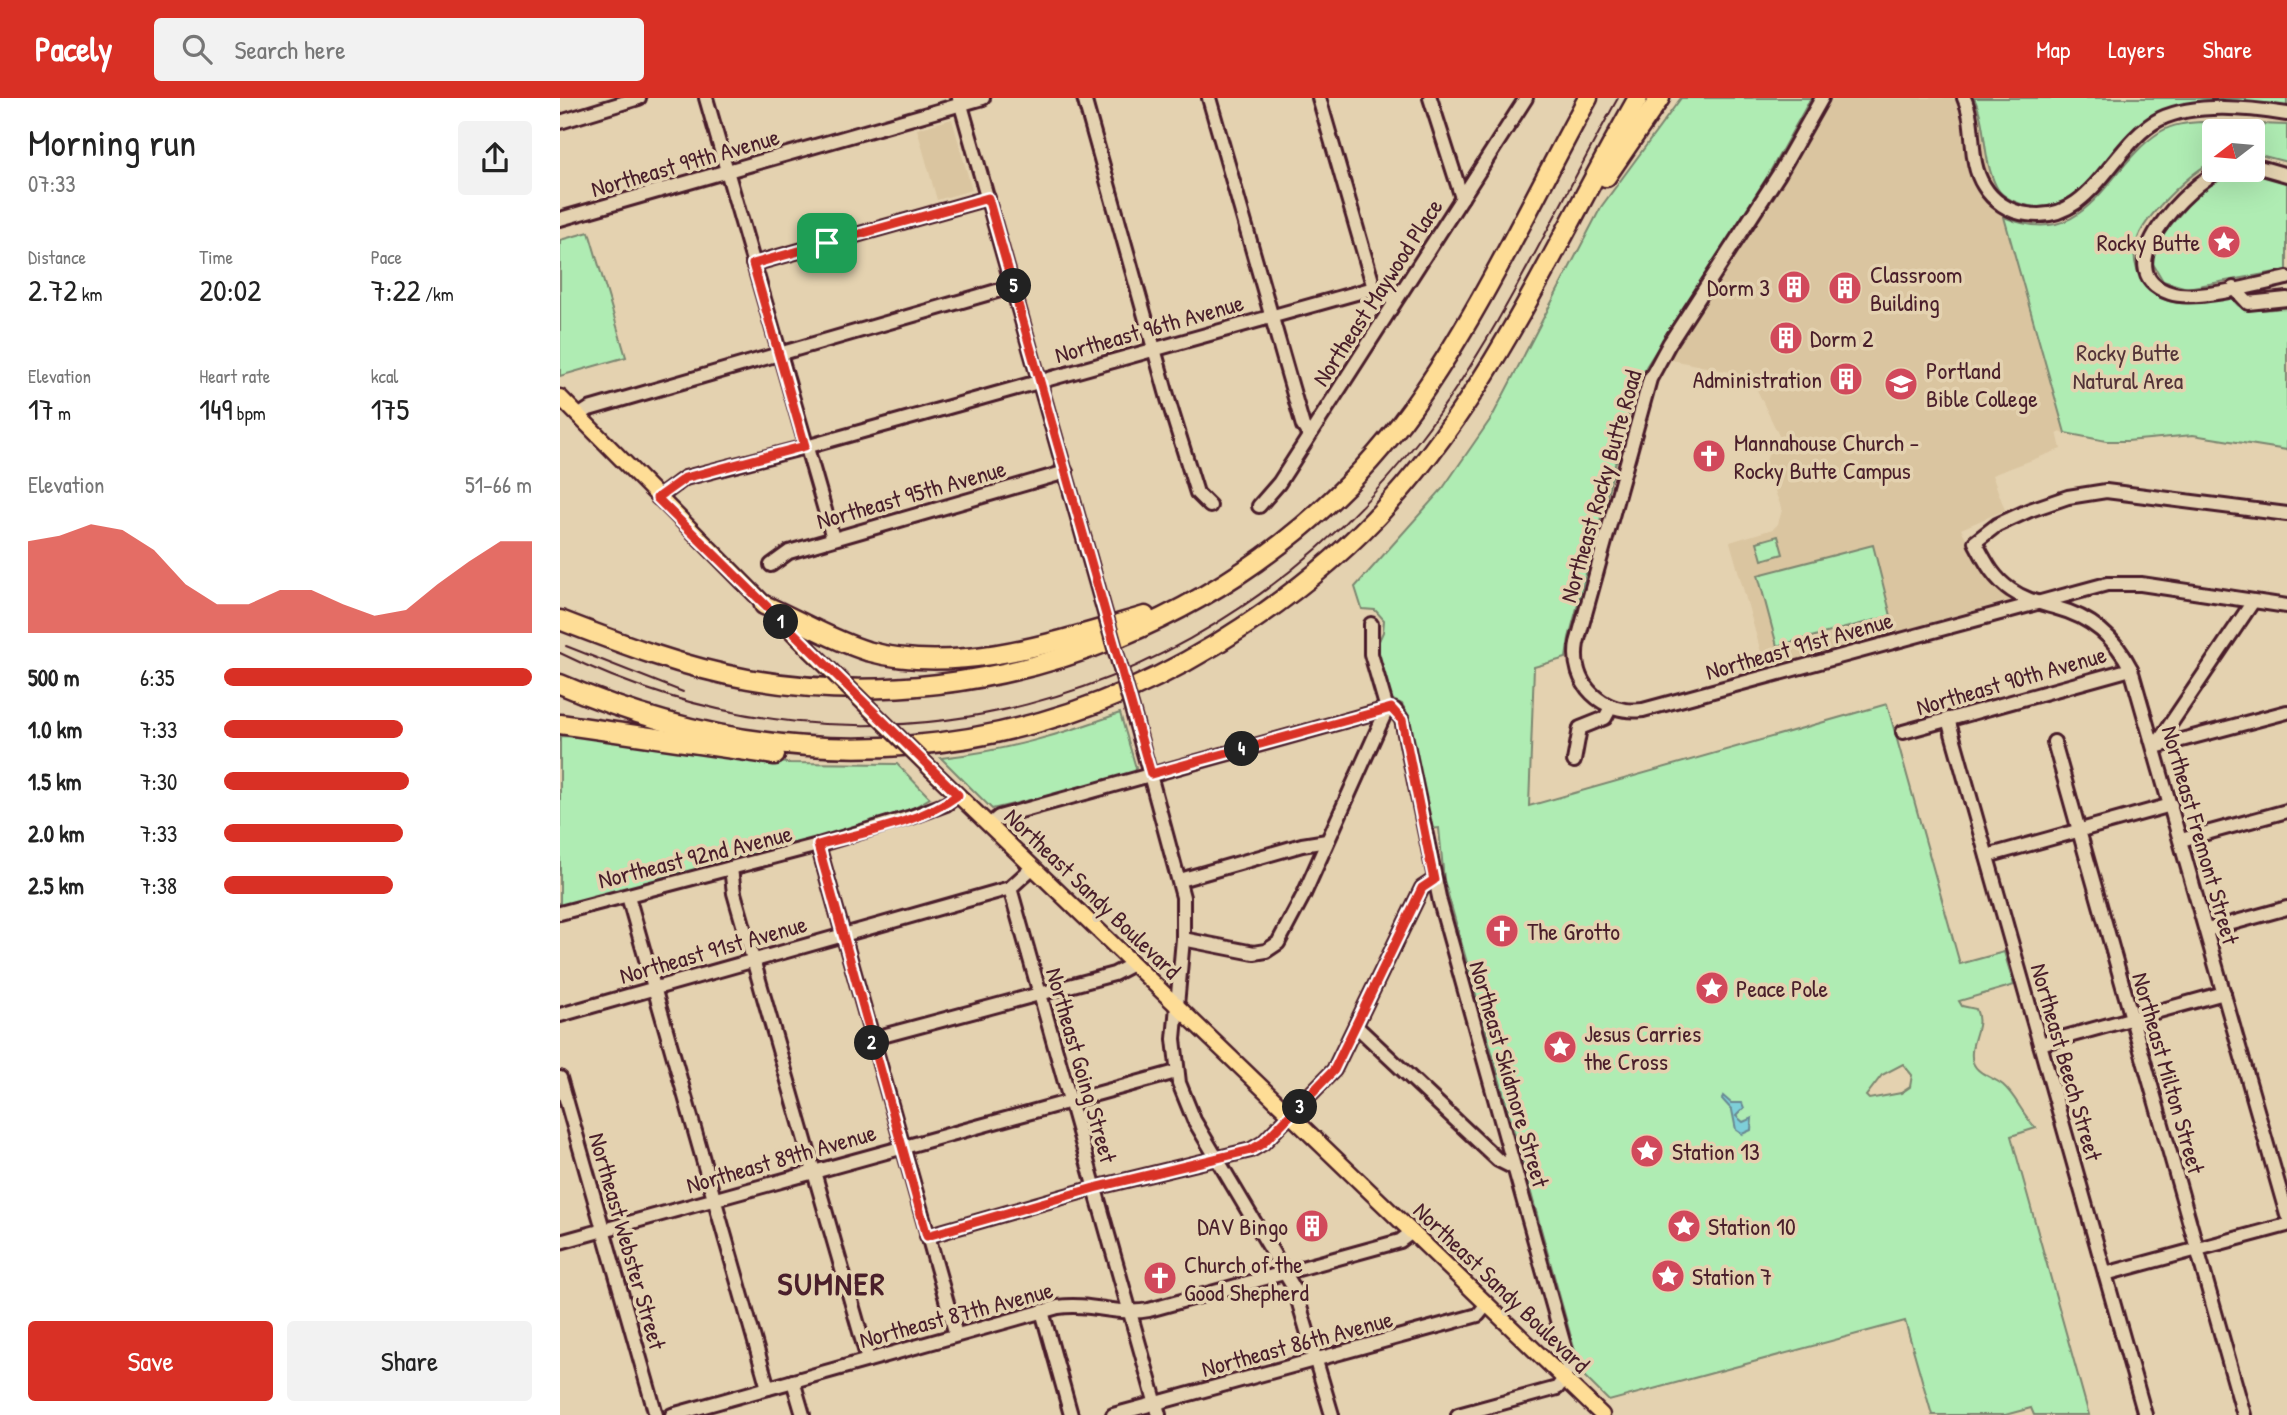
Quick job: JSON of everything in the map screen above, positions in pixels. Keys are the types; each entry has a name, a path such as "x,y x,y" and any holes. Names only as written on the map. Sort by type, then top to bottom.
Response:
{"highway":[{"path":"560,620 659,657 729,675 785,684 873,688 955,682 1029,667 1097,646 1166,617 1242,572 1294,533 1344,488 1387,441 1451,350 1588,98"},
{"path":"560,724 775,755 834,756 877,748 975,739 1079,712 1186,662 1284,598 1372,522 1444,435 1494,358 1638,98"},
{"path":"1587,192 1602,183 1660,98"},
{"path":"765,606 850,646 914,658 1011,651 1065,640 1147,616 1166,617"},
{"path":"560,611 588,630"},
{"path":"560,684 638,713 704,731 790,745 877,748"}],"main road":[{"name":"Northeast Sandy Boulevard","path":"560,397 657,498 933,771 1602,1415"}],"street":[{"path":"560,122 639,98"},
{"path":"706,98 833,538"},
{"name":"Northeast 99th Avenue","path":"560,219 960,101 983,98"},
{"path":"1083,98 1198,493 1210,506"},
{"path":"1209,98 1303,426 1310,435"},
{"path":"1319,98 1374,288 1394,300"},
{"path":"1430,98 1462,198"},
{"name":"Northeast Maywood Place","path":"1259,506 1279,483 1386,320 1394,300 1526,98"},
{"name":"Northeast Rocky Butte Road","path":"1611,707 1585,687 1578,673 1575,655 1643,399 1658,362 1779,174 1822,98"},
{"path":"1964,98 1972,123 1976,164 1984,186 2009,209 2035,215 2055,213 2077,202 2138,136 2164,118 2185,112 2214,110 2287,114"},
{"path":"960,101 1180,880 1184,907 1174,1039 1176,1072 1189,1109 1286,1273 1299,1301 1332,1415"},
{"path":"2265,169 2287,175"},
{"path":"2202,181 2153,235 2145,259 2150,277 2168,293 2186,295 2287,278"},
{"path":"753,264 988,198"},
{"path":"2250,285 2253,296 2266,300"},
{"path":"578,416 589,409 1014,286"},
{"name":"Northeast 96th Avenue","path":"657,498 685,478 1374,288"},
{"path":"2234,288 2249,303 2287,299"},
{"name":"Northeast 95th Avenue","path":"771,565 789,551 1066,472"},
{"name":"Northeast Fremont Street","path":"2287,514 2106,491 2068,497 2030,510 1997,525 1975,542 1996,577 2032,602 2071,612 2090,622 2111,638 2131,668 2287,1215"},
{"path":"2032,602 2118,583 2287,606"},
{"name":"Northeast 91st Avenue","path":"1611,707 1643,710 2032,602"},
{"path":"2155,747 2252,603"},
{"name":"Northeast Skidmore Street","path":"1371,624 1371,654 1387,709 1395,710 1402,720 1434,880 1569,1363 1564,1379"},
{"name":"Northeast 90th Avenue","path":"1903,732 2131,668"},
{"path":"1574,761 1577,732 1584,725 1605,718 1611,707"},
{"path":"989,825 999,817 1387,709"},
{"path":"1183,939 1254,953 1270,949 1278,943 1304,894 1387,709"},
{"path":"2155,747 2287,712"},
{"name":"Northeast Beech Street","path":"1948,719 2145,1415"},
{"name":"Northeast Milton Street","path":"2054,742 2244,1415"},
{"name":"Northeast 92nd Avenue","path":"560,913 818,845 911,817 946,804 958,795"},
{"path":"1987,856 2171,805"},
{"path":"2180,840 2287,811"},
{"path":"1180,880 1302,845 1326,841"},
{"path":"818,845 956,1335"},
{"name":"Northeast 91st Avenue","path":"560,1015 1010,888 1033,867"},
{"path":"731,868 753,959 868,1360"},
{"path":"927,1236 1094,1188 1258,1146 1292,1116 1329,1077 1422,888 1434,880"},
{"name":"Northeast Going Street","path":"1010,888 1157,1409"},
{"path":"628,897 768,1388"},
{"path":"2207,930 2287,908"},
{"path":"871,1039 1114,974 1133,964"},
{"path":"2040,1044 2224,993"},
{"path":"1356,1026 1498,1160 1514,1168"},
{"name":"Northeast 89th Avenue","path":"560,1242 1176,1072"},
{"name":"Northeast Webster Street","path":"560,1078 656,1415"},
{"path":"2105,1274 2287,1225"},
{"name":"Northeast 87th Avenue","path":"672,1415 1042,1311 1084,1304 1130,1313 1400,1241 1412,1232"},
{"name":"Northeast 86th Avenue","path":"1113,1415 1157,1409 1317,1359 1478,1315 1487,1304"},
{"path":"1042,1311 1071,1415"},
{"path":"1458,1415 1553,1389 1564,1379"},
{"path":"793,1381 803,1415"}],"shaded area":[{"name":"Portland Bible College","path":"1811,98 1974,98 1981,116 1983,140 2065,433 2057,432 2061,449 1992,475 2005,510 1961,529 1989,580 2010,600 1766,670 1730,542 1773,529 1778,524 1782,510 1765,464 1770,449 1783,444 1757,390 1745,379 1730,372 1667,359 1654,350 1767,177"},
{"path":"952,119 972,190 937,200 917,129"}],"green space":[{"path":"1681,98 1811,98 1767,177 1646,367 1629,412 1566,658 1534,667 1529,806 1887,704 1960,964 2004,952 2014,985 1959,1001 1962,1006 1976,1009 1978,1015 1972,1051 1973,1063 2008,1090 2036,1128 2011,1136 2089,1415 2034,1415 2031,1408 2005,1415 1932,1415 1905,1321 1609,1401 1581,1373 1444,880 1439,828 1431,829 1407,713 1402,704 1386,697 1374,652 1383,632 1384,620 1375,610 1362,609 1355,587 1443,488 1492,417 1601,207","holes":["1903,1064 1912,1075 1910,1087 1901,1093 1869,1099 1866,1096 1882,1075"]},
{"path":"1974,98 2287,98 2287,107 2206,103 2160,112 2143,123 2080,190 2063,202 2043,207 2018,203 1998,189 1988,164 1981,119"},
{"name":"Rocky Butte Natural Area","path":"2202,122 2202,169 2158,208 2141,231 2135,246 2136,267 2149,289 2169,301 2188,303 2232,297 2241,307 2248,309 2287,308 2287,450 2193,435 2106,441 2065,433 2004,217 2033,225 2057,224 2076,215 2093,201 2141,147 2165,129 2185,123"},
{"name":"Rocky Butte Natural Area","path":"2265,124 2287,125 2287,162 2265,156"},
{"path":"2265,173 2287,181 2287,270 2187,288 2163,281 2152,262 2158,240 2202,188 2212,182 2265,182"},
{"path":"589,232 626,357 560,376 560,240"},
{"path":"1778,536 1783,554 1762,560 1757,542"},
{"path":"1873,545 1891,616 1777,646 1758,575"},
{"path":"1120,713 1136,768 1135,775 992,809 941,758 1032,741"},
{"path":"560,736 587,737 787,763 897,764 930,798 896,818 560,907"}],"water":[{"path":"1723,1096 1731,1103 1742,1103 1744,1108 1736,1116 1743,1122 1752,1118 1751,1130 1742,1134 1736,1130 1732,1110 1722,1099"}],"tram line":[{"path":"560,653 677,699 795,722 913,723 1027,704 1137,666 1240,608 1335,533 1419,440 1475,359 1618,98"},
{"path":"566,646 683,692"}],"place":[{"name":"Rocky Butte","path":"2224,242"},
{"name":"Dorm 3","path":"1794,287"},
{"name":"Classroom Building","path":"1845,288"},
{"name":"Dorm 2","path":"1786,338"},
{"name":"Administration","path":"1846,379"},
{"name":"Portland Bible College","path":"1901,384"},
{"name":"Mannahouse Church - Rocky Butte Campus","path":"1709,456"},
{"name":"The Grotto","path":"1502,931"},
{"name":"Peace Pole","path":"1712,988"},
{"name":"Jesus Carries the Cross","path":"1560,1047"},
{"name":"Station 13","path":"1647,1151"},
{"name":"DAV Bingo","path":"1312,1226"},
{"name":"Station 10","path":"1684,1226"},
{"name":"Station 7","path":"1668,1276"},
{"name":"Church of the Good Shepherd","path":"1160,1278"}],"district":[{"name":"SUMNER","path":"832,1283"}],"route":[{"path":"988,198 1151,774 1391,708 1402,720 1434,880 1422,888 1334,1070 1292,1116 1263,1143 1251,1150 1094,1188 927,1236 818,845 911,817 946,804 958,795 657,498 678,480 805,446 753,264 827,243 988,198"}]}
